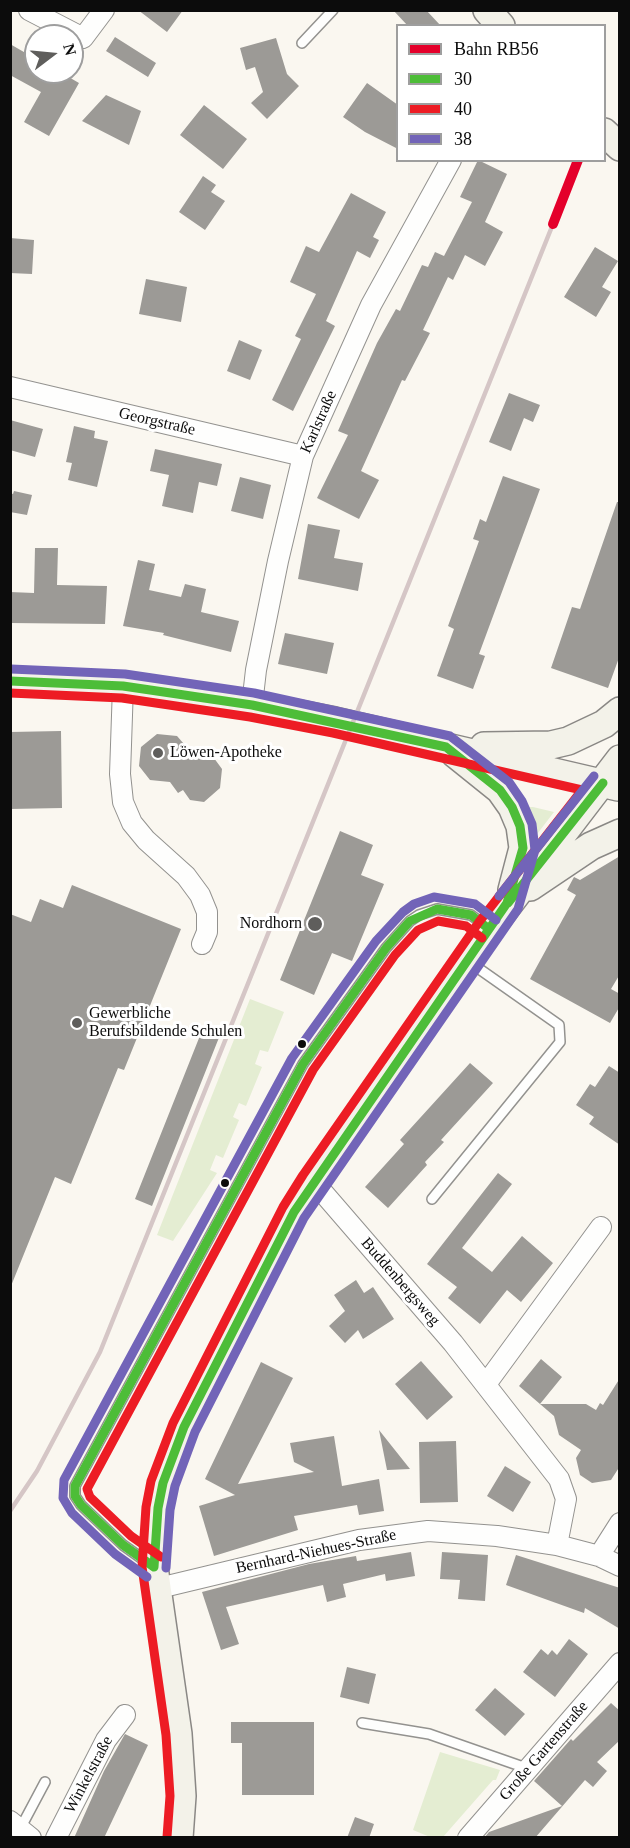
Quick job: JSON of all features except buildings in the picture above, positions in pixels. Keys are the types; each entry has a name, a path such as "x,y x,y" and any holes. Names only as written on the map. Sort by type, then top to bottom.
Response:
{"street":[{"path":"29,10 83,38 104,10"},
{"path":"487,10 499,24"},
{"path":"606,134 620,147"},
{"name":"Karlstraße","path":"252,705 272,594 303,456 371,305 450,162"},
{"name":"Georgstraße","path":"10,387 303,456"},
{"path":"10,681 123,686 252,705 611,785"},
{"path":"123,686 120,774 123,802 132,823 146,840 186,876 200,895 207,912 202,944"},
{"path":"446,747 551,745 588,733 620,711"},
{"path":"446,747 500,790 513,807 520,826 524,848 507,903"},
{"path":"179,1838 182,1796 178,1734 154,1578 158,1508 163,1483 184,1427 294,1212 313,1181 507,903 611,785 620,759"},
{"path":"507,903 591,846 620,832"},
{"name":"Buddenbergsweg","path":"313,1181 486,1384 559,1479 563,1489 565,1508 557,1545"},
{"path":"486,1384 601,1227"},
{"path":"598,1556 620,1523"},
{"name":"Bernhard-Niehues-Straße","path":"154,1578 264,1561 368,1538 428,1531 497,1536 557,1545 598,1556 620,1566"},
{"name":"Große Gartenstraße","path":"468,1838 620,1663"},
{"name":"Winkelstraße","path":"56,1838 106,1740 125,1715"}],"lane":[{"path":"302,43 333,10"},
{"path":"154,1578 81,1505 75,1496 75,1486 303,1064 382,953 410,921 429,910 437,909 471,915 489,929"},
{"path":"432,1199 560,1042 559,1025 466,959"},
{"path":"362,1723 429,1734 528,1769"},
{"path":"21,1829 45,1782"}],"green space":[{"path":"523,807 554,812 531,842"},
{"path":"250,999 284,1012 268,1052 260,1050 255,1064 262,1067 246,1106 239,1103 233,1117 239,1120 223,1158 216,1155 210,1170 217,1173 173,1241 157,1235"},
{"path":"440,1752 500,1770 496,1780 493,1780 443,1837 430,1837 413,1830"}],"railway":[{"path":"10,1511 37,1471 100,1352 553,224"}],"rail line":[{"name":"RB56","path":"553,224 577,162"}],"transit line":[{"name":"38","path":"11,669 125,674 254,693 450,736 509,782 522,801 532,824 535,850 518,909 304,1218 195,1432 175,1486 170,1510 166,1568"},
{"name":"30","path":"10,681 123,686 252,705 446,747 500,790 512,807 520,826 523,848 507,903 294,1212 184,1427 163,1483 158,1508 154,1567"},
{"name":"40","path":"10,693 122,698 250,717 333,733 582,790 479,922 303,1175 283,1207 173,1423 151,1481 146,1507 142,1567 166,1735 170,1796 167,1837"},
{"name":"38","path":"499,896 594,776"},
{"name":"30","path":"508,903 603,783"},
{"name":"38","path":"147,1577 115,1554 72,1513 63,1498 64,1480 292,1058 376,941 403,912 414,904 434,897 475,904 496,920"},
{"name":"30","path":"154,1567 123,1545 81,1505 75,1496 75,1486 303,1064 386,948 410,921 437,909 471,915 489,929"},
{"name":"40","path":"161,1557 131,1536 90,1497 87,1489 313,1070 395,955 418,930 438,921 466,926 482,938"}],"place":[{"name":"Löwen-Apotheke","path":"158,753"},
{"name":"Nordhorn","path":"315,924"},
{"name":"Gewerbliche Berufsbildende Schulen","path":"77,1023"}]}
